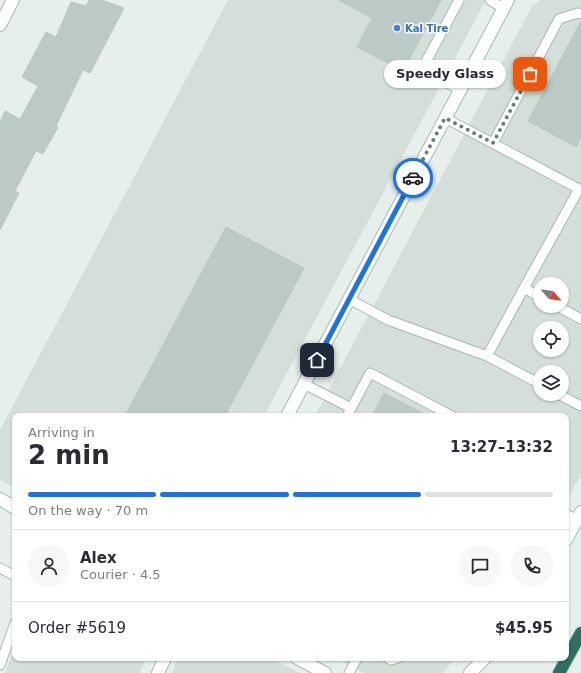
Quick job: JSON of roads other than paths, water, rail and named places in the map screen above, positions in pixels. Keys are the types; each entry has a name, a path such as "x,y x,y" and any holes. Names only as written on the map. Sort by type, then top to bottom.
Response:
{"highway":[{"path":"569,655 581,633"},
{"path":"559,673 566,661"}],"street":[{"path":"0,25 13,0"},
{"path":"289,413 506,4"},
{"path":"0,500 12,506"},
{"path":"569,532 575,515"},
{"path":"158,673 164,661"},
{"path":"303,661 325,673"},
{"path":"470,673 482,661"}],"lane":[{"path":"459,0 422,69 460,90"},
{"path":"490,0 506,4"},
{"path":"493,143 559,19 578,13 581,14"},
{"path":"445,118 580,189 487,356"},
{"path":"524,288 533,293"},
{"path":"349,299 388,320 487,356 533,380"},
{"path":"569,312 581,318"},
{"path":"304,384 349,412 370,373 446,413"},
{"path":"569,400 581,406"},
{"path":"0,568 12,574"},
{"path":"0,665 12,631"},
{"path":"349,673 355,661"}],"place":[{"name":"Kal Tire","path":"397,28"},
{"name":"Speedy Glass","path":"530,74"}]}
